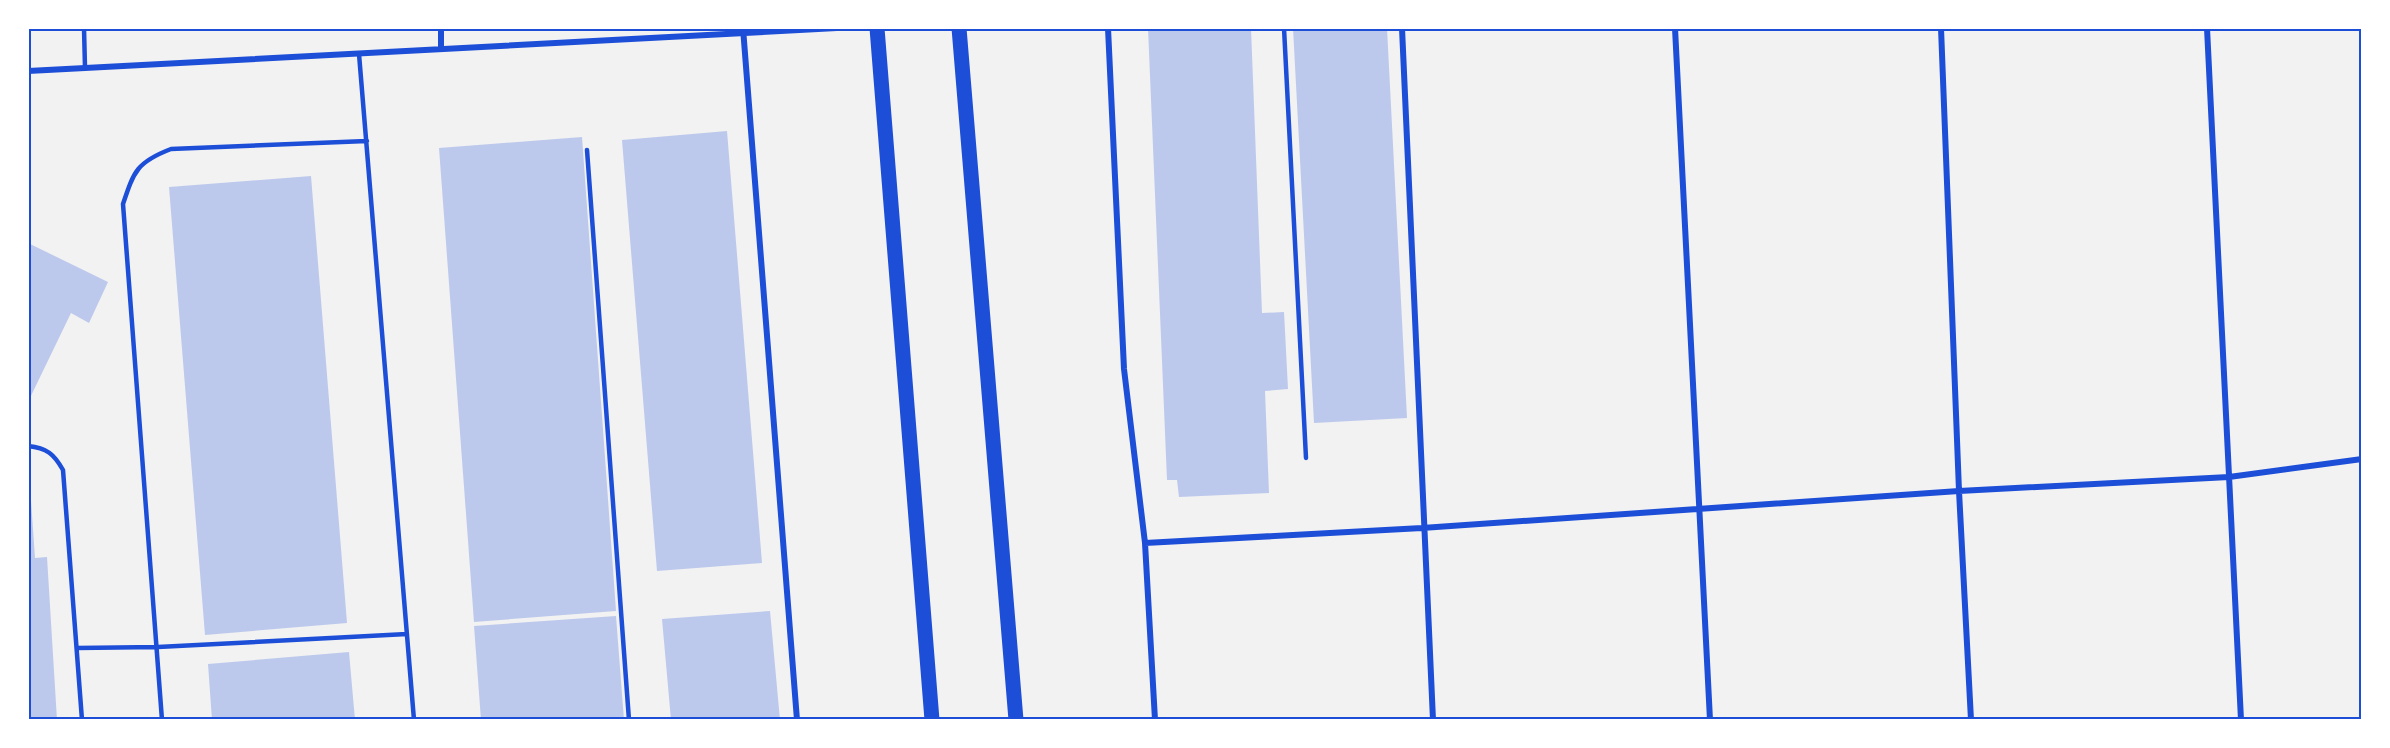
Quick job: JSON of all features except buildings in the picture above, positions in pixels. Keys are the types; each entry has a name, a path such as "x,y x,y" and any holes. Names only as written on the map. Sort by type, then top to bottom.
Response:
{"main road":[{"path":"878,28 932,720"},
{"path":"958,28 1016,720"}],"street":[{"path":"441,28 441,49"},
{"path":"28,70 359,54 743,31 837,28"},
{"path":"1108,28 1124,369 1145,543 1155,720"},
{"path":"1402,28 1422,528 1433,720"},
{"path":"1675,28 1710,720"},
{"path":"1941,28 1959,491 1971,720"},
{"path":"2207,28 2241,720"},
{"path":"743,31 796,720"},
{"path":"1145,543 1422,528 1959,491 2229,477 2361,459"}],"lane":[{"path":"84,28 85,68"},
{"path":"1284,28 1306,458"},
{"path":"359,54 414,720"},
{"path":"162,720 123,204 132,176 150,157 171,149 367,141"},
{"path":"587,150 629,720"},
{"path":"28,446 43,448 55,456 63,470 82,720"},
{"path":"77,648 158,647 406,634"}]}
